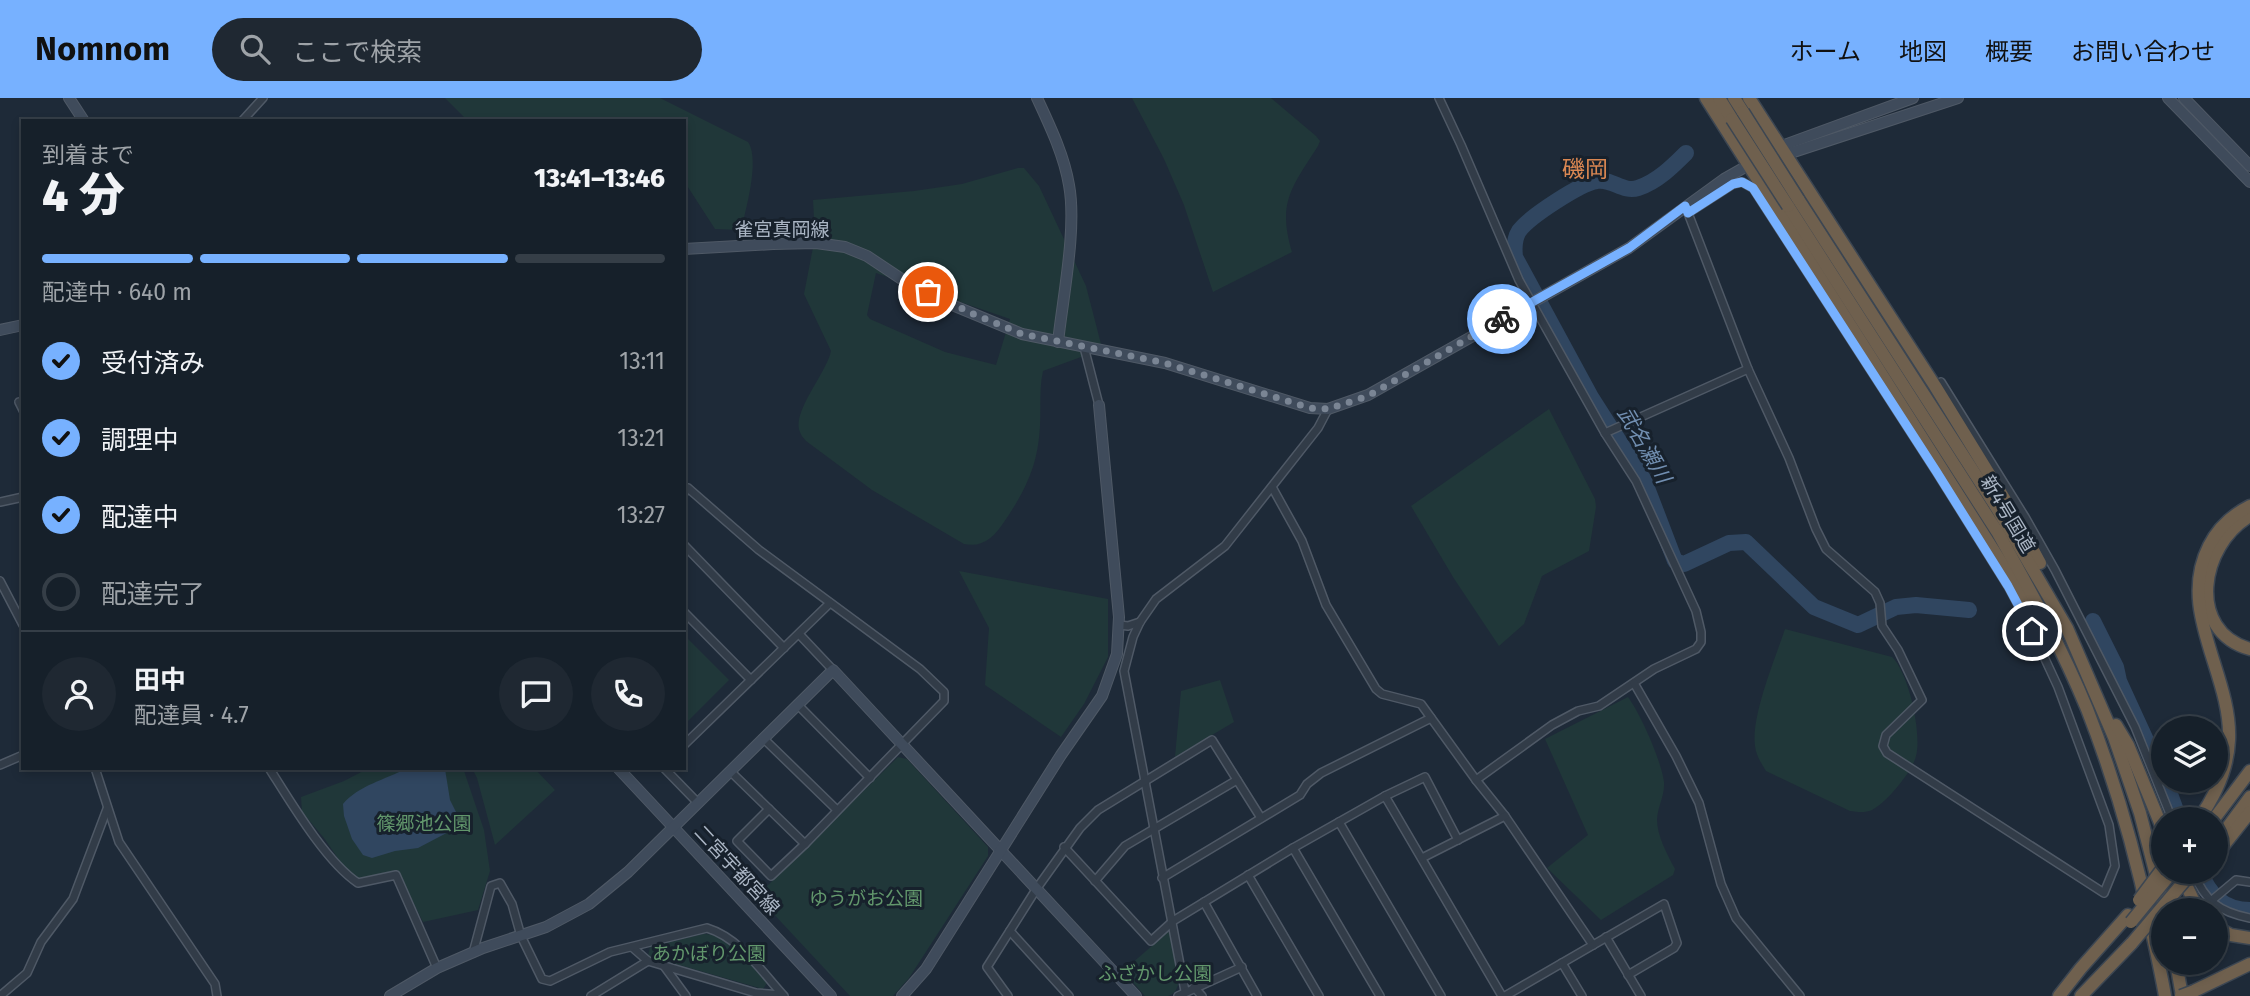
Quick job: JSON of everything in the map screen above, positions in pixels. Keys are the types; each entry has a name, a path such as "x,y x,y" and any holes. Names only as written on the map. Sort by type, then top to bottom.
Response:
{"highway":[{"path":"1706,98 1954,484 2071,673"},
{"name":"新4号国道","path":"1718,98 1738,116 1793,202 2029,587 2071,673 2104,757 2140,876 2165,996"},
{"name":"新4号国道","path":"1734,98 1738,116"},
{"path":"1749,98 1935,386 2013,513 2053,589 2067,628"},
{"name":"新4号国道","path":"1793,202 1996,505 2067,628 2099,698 2140,813 2164,898"},
{"path":"2205,807 2221,778 2227,759 2229,734 2224,694 2202,626 2199,579 2212,539 2232,517 2250,506"},
{"path":"2250,516 2228,533 2218,546 2207,578 2209,606 2222,631 2231,640 2250,649"},
{"path":"2099,698 2128,745 2154,807"},
{"path":"2223,807 2250,771"},
{"path":"2228,827 2250,797"},
{"path":"2228,840 2250,812"},
{"path":"2130,918 2152,884"},
{"path":"2060,996 2081,968 2161,884"},
{"path":"2135,945 2183,884"},
{"path":"2178,898 2191,884"},
{"path":"2081,996 2151,929"},
{"path":"2228,934 2250,939"},
{"path":"2191,995 2250,964"},
{"path":"2191,995 2250,974"},
{"path":"2182,975 2191,995"}],"street":[{"path":"69,98 83,119"},
{"path":"244,119 263,98"},
{"path":"1037,98 1057,142 1069,184 1072,213 1058,342"},
{"path":"1439,98 1531,303 1605,433 1636,481 1696,611 1701,632 1701,642 1696,649 1654,669 1599,706 1578,711 1552,724 1476,780"},
{"name":"雀宮真岡線","path":"686,249 816,243 845,247 867,256 903,280 952,305 1022,334 1165,363 1310,408 1328,409 1368,396 1629,248 1687,210 1724,179 1749,166 1913,98"},
{"name":"雀宮真岡線","path":"1782,152 1958,98"},
{"path":"2168,98 2250,182"},
{"path":"2184,98 2250,166"},
{"path":"1742,182 1753,188 2008,586 2058,687 2109,825 2115,866 2104,893 1887,753 1883,746 1886,735 1922,700 1898,650 1882,626 1880,603 1875,592 1826,549 1816,529 1789,458 1748,369 1687,210 1733,184 1742,182"},
{"path":"0,331 21,326"},
{"path":"902,996 926,969 1061,755 1102,696 1117,654 1119,625 1099,405 1084,347"},
{"path":"1605,433 1748,369"},
{"path":"1941,382 2025,517 2061,582 2135,727 2167,807"},
{"path":"19,402 21,406"},
{"path":"1185,991 1124,671 1140,622 1163,593 1225,546 1318,428 1328,409"},
{"path":"1272,487 1302,541 1331,616 1376,689 1382,694 1421,704 1505,816 1593,945"},
{"path":"686,490 688,488 759,550 920,669 944,692 944,701 904,744 771,876 737,841 769,809"},
{"path":"0,502 21,497"},
{"path":"686,547 784,648"},
{"path":"0,581 21,621"},
{"path":"686,743 830,603"},
{"path":"686,614 751,680"},
{"path":"1119,625 1128,626 1140,622"},
{"path":"799,634 1136,996"},
{"path":"390,996 437,968 546,927 601,895 628,872 833,670"},
{"path":"1634,683 1676,756 1699,803 1721,884 1736,918 1800,996"},
{"path":"798,705 870,778"},
{"path":"1162,878 1300,795 1307,784 1321,773 1431,718"},
{"path":"763,738 838,810"},
{"path":"1008,996 987,967 1064,848 1098,810 1212,740 1261,818"},
{"path":"0,765 21,756"},
{"path":"2086,762 2104,757"},
{"path":"96,770 119,842 215,984 217,996"},
{"path":"270,770 291,804 344,874 358,883 396,875 437,968"},
{"name":"二宮宇都宮線","path":"620,770 831,996"},
{"path":"666,770 697,802"},
{"path":"730,771 804,844"},
{"path":"1064,848 1151,941 1173,921 1293,848 1385,796 1425,777 1458,840"},
{"path":"1095,881 1125,845 1237,779"},
{"path":"1385,796 1503,996 1519,993 1562,962 1664,904 1677,943 1674,948 1628,975"},
{"path":"0,996 27,973 41,942 73,899 107,808"},
{"path":"1422,858 1505,816"},
{"path":"1339,822 1441,996"},
{"path":"1293,848 1380,996"},
{"path":"1248,875 1319,996"},
{"path":"2215,898 2236,880 2250,882"},
{"path":"473,953 491,886 500,883 512,904 521,936 542,979 550,981 611,952 707,928 720,932 739,946 783,995"},
{"path":"1204,902 1257,996"},
{"path":"2228,913 2250,918"},
{"path":"1010,931 1069,996"},
{"path":"1606,937 1641,996"},
{"path":"632,947 648,961 756,993 783,995"},
{"path":"591,996 648,961"},
{"path":"1562,962 1582,996"},
{"path":"664,966 686,996"},
{"path":"1178,996 1242,967"},
{"path":"1194,988 1202,996"}],"green space":[{"path":"445,98 660,98 748,142 753,160 749,197 741,230 715,229 686,184 686,119 466,119"},
{"path":"1132,98 1271,98 1316,136 1320,141 1318,146 1294,184 1287,207 1286,220 1292,252 1213,292 1184,205 1164,159"},
{"path":"1024,168 1039,186 1086,286 1101,344 1100,350 1043,371 1039,440 1030,477 1019,499 996,532 982,543 971,545 964,544 872,490 806,441 800,433 799,424 800,414 831,351 804,294 815,237 813,200 962,184","holes":["876,273 1010,319 996,365 945,352 870,319 867,315"]},
{"path":"1549,409 1595,499 1589,551 1542,576 1524,624 1499,646 1453,577 1411,506"},
{"path":"959,571 1108,599 1108,657 1084,704 1061,737 985,685 989,628"},
{"path":"1785,629 1892,657 1904,676 1916,719 1916,756 1898,786 1872,810 1850,811 1766,771 1756,753 1757,719"},
{"path":"686,637 729,680 686,723"},
{"path":"1220,680 1234,722 1175,757 1181,691"},
{"path":"1628,697 1650,738 1659,762 1664,787 1657,825 1675,869 1673,875 1601,920 1547,868 1588,835 1545,739"},
{"name":"ゆうがお公園","path":"898,757 907,759 988,847 988,856 909,978 893,996 850,996 757,896"},
{"name":"篠郷池公園","path":"365,770 464,770 484,830 490,871 478,910 423,922 397,870 358,879 346,870 302,812 301,797"},
{"path":"473,770 536,770 555,790 495,845"},
{"name":"ふざかし公園","path":"1168,932 1171,933 1177,958 1178,986 1168,996 1145,996 1123,971"},
{"name":"あかぼり公園","path":"703,934 722,939 739,951 767,983 763,989 648,956 650,947"}],"water":[{"path":"402,770 445,770 450,800 459,818 458,827 418,848 372,858 363,855 352,839 343,804 364,787"}],"waterway":[{"name":"武名瀬川","path":"1686,153 1658,178 1638,188 1627,189 1602,181 1589,183 1544,210 1519,231 1515,240 1515,257 1591,397 1644,480 1675,561 1684,564 1729,543 1746,542 1814,607 1858,625 1896,607 1916,605 1969,610"},
{"name":"武名瀬川","path":"2093,621 2151,747"},
{"name":"武名瀬川","path":"2170,793 2175,807"},
{"name":"武名瀬川","path":"2206,884 2225,904 2250,910"}],"way so far":[{"path":"928,292 1022,334 1165,363 1310,408 1328,409 1368,396 1502,319"}],"district":[{"name":"磯岡","path":"1585,169"}],"route":[{"path":"1502,319 1643,240 1685,206 1688,213 1733,184 1742,182 1753,188 1936,471 2008,586 2032,631"}]}
